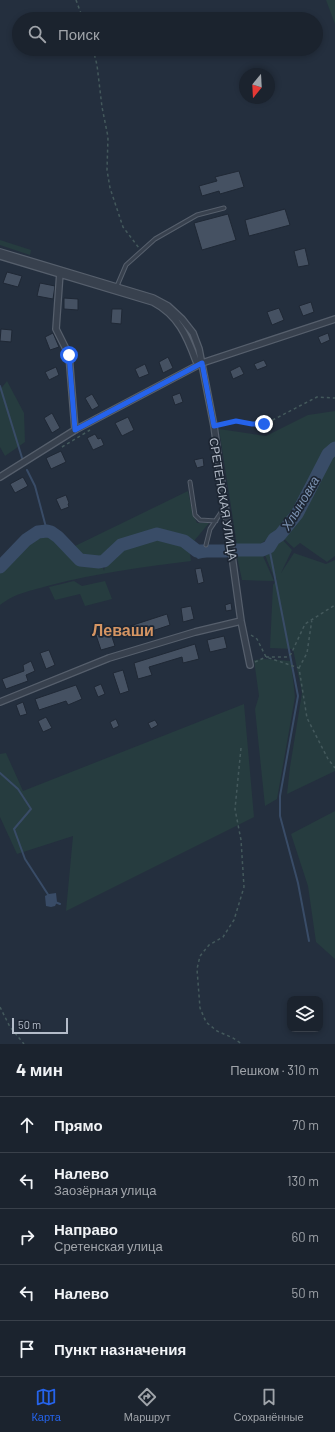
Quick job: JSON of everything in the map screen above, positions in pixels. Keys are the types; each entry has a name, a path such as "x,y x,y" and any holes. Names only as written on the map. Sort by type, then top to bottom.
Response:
{"street":[{"name":"СРЕТЕНСКАЯ УЛИЦА","path":"0,252 60,273 117,286 153,298 168,306 182,319 193,333 202,363 214,426 241,621 250,665"},
{"path":"0,256 60,273 153,302 161,306 187,335 196,361"},
{"path":"60,273 56,329 69,355 75,430"},
{"path":"0,477 75,430 202,363 335,319"},
{"path":"0,702 109,658 195,632 241,621"}],"lane":[{"path":"117,286 126,265 155,239 197,215 224,208"},
{"path":"190,482 195,515 200,520 216,521"},
{"path":"206,545 210,529 226,505"}],"path":[{"path":"76,0 80,12"},
{"path":"95,56 108,137 107,170 110,188 123,227 141,251"},
{"path":"214,426 236,421 252,424 264,424 317,397 335,398"},
{"path":"250,665 266,657 287,657 291,654 305,624 335,605"},
{"path":"312,619 307,653 299,668 307,718 328,759 335,768"},
{"path":"243,628 257,639 266,657 299,668"},
{"path":"241,748 235,809 241,840 244,887 234,920 223,937 209,946 200,956 197,969 200,1008 206,1022 217,1031 242,1044"},
{"path":"0,1007 10,1027 24,1044"}],"green space":[{"path":"326,0 335,0 335,24"},
{"path":"0,240 31,250 30,255 0,245"},
{"path":"7,381 24,413 25,442 5,456 0,447 0,390"},
{"path":"335,411 335,445 330,447 285,526 259,545 237,545 219,429 266,436 308,415"},
{"path":"335,452 335,556 327,562 300,543 294,548 282,537 309,504 309,495 319,482 321,472"},
{"path":"188,491 193,514 197,523 209,523 194,541 157,532 120,543 102,558 77,554 73,547"},
{"path":"48,534 76,564 102,564 104,571 112,556 119,550 147,538 165,537 189,547 191,561 121,571 68,581 24,592 12,597 0,605 0,559 23,544"},
{"path":"281,538 292,550 281,573 294,553 326,564 335,560 335,771 287,794 302,693 293,649 270,648 273,585 277,579 273,575 265,555 269,547"},
{"path":"236,552 262,554 274,581 242,580"},
{"path":"74,581 82,586 105,581 112,599 85,606 80,594 55,600 49,587"},
{"path":"265,659 291,661 295,697 277,799 265,806 255,709 259,696 254,660"},
{"path":"244,704 254,817 66,911 73,836 17,854 0,817 0,754 6,753 23,791"},
{"path":"335,811 335,959 316,942 308,886 291,834"}],"water":[{"path":"193,548 215,551 217,557 210,554 207,557 198,559 195,552 192,551"},
{"path":"56,893 57,902 55,906 46,906 45,896"}],"building":[{"path":"239,171 244,187 220,194 219,191 202,196 199,186 217,181 215,177"},
{"path":"285,209 290,225 249,236 245,220"},
{"path":"228,214 236,240 202,250 194,223"},
{"path":"305,248 309,265 298,267 294,251"},
{"path":"7,272 22,276 18,287 3,283"},
{"path":"40,283 55,286 53,299 37,296"},
{"path":"64,298 78,299 78,310 64,309"},
{"path":"311,302 314,312 303,316 299,306"},
{"path":"279,308 284,320 272,325 267,312"},
{"path":"112,309 122,309 121,324 111,323"},
{"path":"1,329 12,330 11,342 0,341"},
{"path":"53,333 59,347 50,350 45,337"},
{"path":"328,333 330,340 321,344 318,337"},
{"path":"168,357 173,368 163,373 159,362"},
{"path":"264,360 267,366 257,370 254,364"},
{"path":"145,364 149,374 139,378 135,369"},
{"path":"240,366 244,374 233,379 230,371"},
{"path":"56,367 59,375 49,380 45,372"},
{"path":"180,393 183,402 175,405 172,396"},
{"path":"92,394 99,406 92,410 85,398"},
{"path":"52,413 60,428 52,433 44,418"},
{"path":"128,417 134,430 122,436 115,423"},
{"path":"95,434 98,439 101,438 104,445 93,450 87,438"},
{"path":"61,451 66,462 51,469 46,458"},
{"path":"203,458 204,466 197,468 194,460"},
{"path":"23,477 28,486 15,493 10,484"},
{"path":"66,495 69,507 61,510 56,499"},
{"path":"201,568 204,582 198,584 195,569"},
{"path":"231,603 232,610 226,611 225,605"},
{"path":"191,606 194,619 183,622 181,608"},
{"path":"167,614 170,625 134,637 130,626"},
{"path":"110,631 115,646 101,650 96,635"},
{"path":"224,636 227,648 210,652 207,640"},
{"path":"195,644 199,659 183,663 182,657 149,667 152,675 138,679 134,663"},
{"path":"49,650 55,665 46,669 40,653"},
{"path":"31,661 35,671 26,675 28,681 6,689 2,679 24,671 23,665"},
{"path":"123,670 129,691 120,694 113,673"},
{"path":"101,684 105,694 98,697 94,687"},
{"path":"76,685 82,699 68,705 66,701 39,710 35,699"},
{"path":"23,702 27,714 20,716 16,705"},
{"path":"46,717 52,728 43,732 38,721"},
{"path":"116,719 119,726 113,729 110,722"},
{"path":"155,720 158,725 151,729 148,723"}],"waterway":[{"path":"0,386 23,461"},
{"name":"Хлыновка","path":"234,550 262,550 269,547 274,539 280,535 297,514 328,454 335,448"},
{"path":"27,470 35,486 47,531"},
{"name":"Хлыновка","path":"0,567 26,540 38,532 47,531 58,537 80,560 99,562 104,561 121,545 157,534 184,541 197,551 226,551"},
{"path":"269,547 298,696 280,796 280,816 298,883 309,941"},
{"path":"0,773 18,789 31,809 14,829 25,859 49,896"},
{"path":"55,902 60,904"}],"district":[{"name":"Леваши","path":"123,629"}],"route":[{"path":"69,355 75,430 202,363 214,426 236,421 252,424 264,424"}]}
